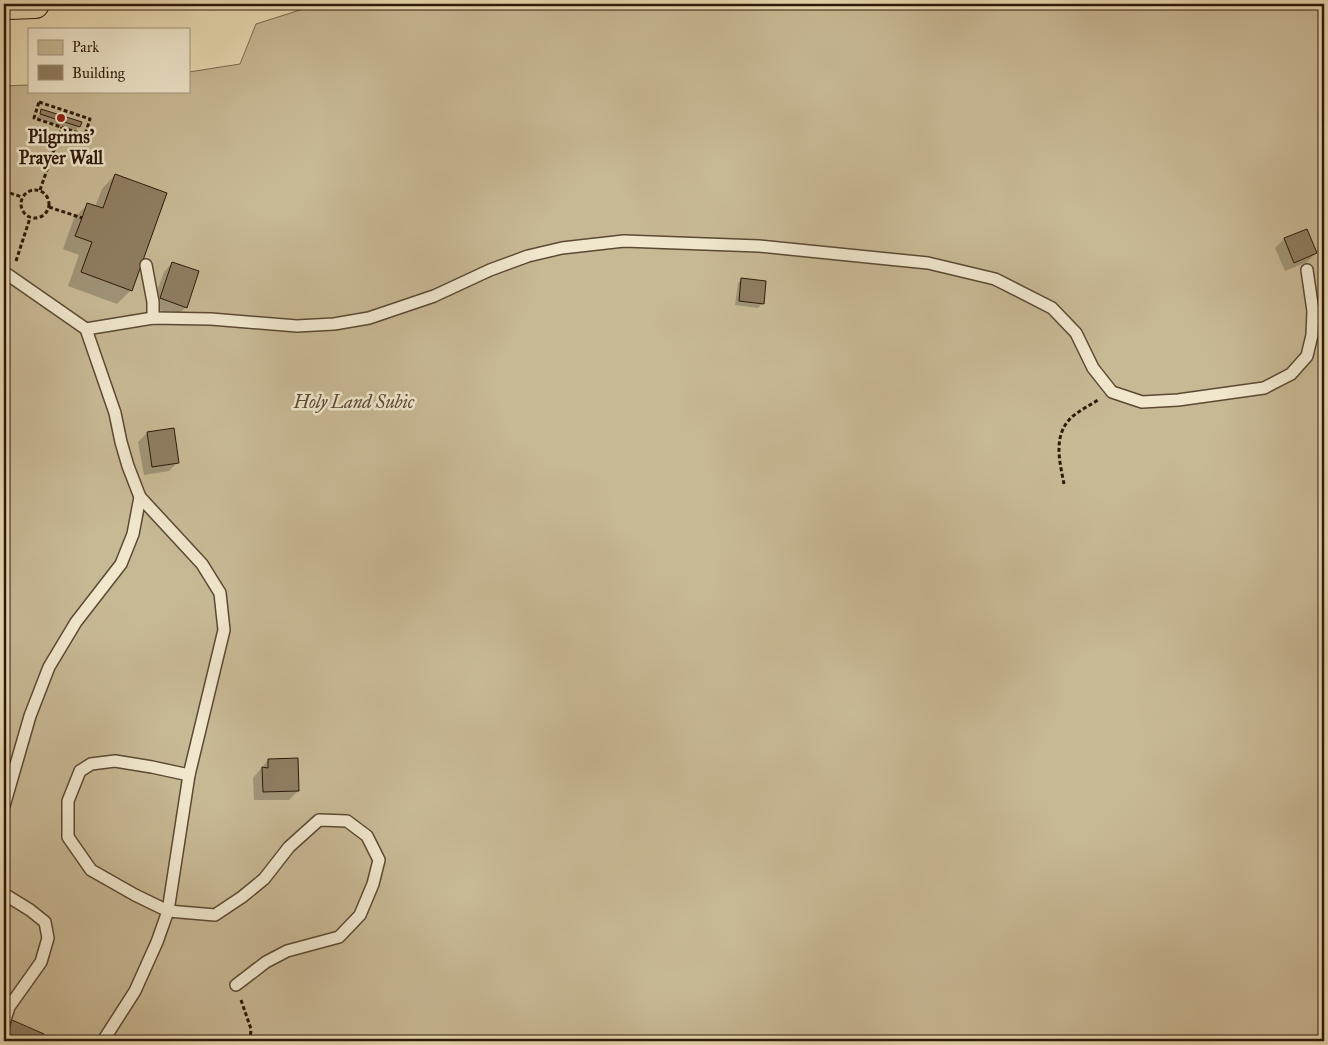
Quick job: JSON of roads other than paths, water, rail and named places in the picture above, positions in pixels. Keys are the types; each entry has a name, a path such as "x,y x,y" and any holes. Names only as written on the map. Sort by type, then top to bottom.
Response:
{"highway":[{"path":"4,4 35,4"}],"lane":[{"path":"86,329 153,318 212,319 297,326 334,324 369,318 434,296 490,270 528,256 562,248 624,241 759,246 928,263 995,279 1052,308 1076,333 1093,368 1112,392 1142,402 1178,400 1264,388 1291,374 1307,356 1312,335 1313,311 1306,270"},
{"path":"146,265 154,302 153,318"},
{"path":"4,272 86,329 115,413 128,466 140,497 202,564 220,593 224,630 189,775 168,911 157,942 135,990 103,1041"},
{"path":"4,806 30,716 49,667 76,622 121,564 133,534 140,497"},
{"path":"189,775 115,761 91,764 80,771 68,800 68,837 91,870 168,911 215,915 264,879 289,847 319,820 347,821 367,836 378,860 373,884 360,915 339,937 287,951 266,962 236,985"},
{"path":"4,894 45,922 48,938 41,962 9,1007 4,1023"}],"place":[{"name":"Pilgrims' Prayer Wall","path":"61,118"}],"park label":[{"name":"Holy Land Subic","path":"354,402"}]}
